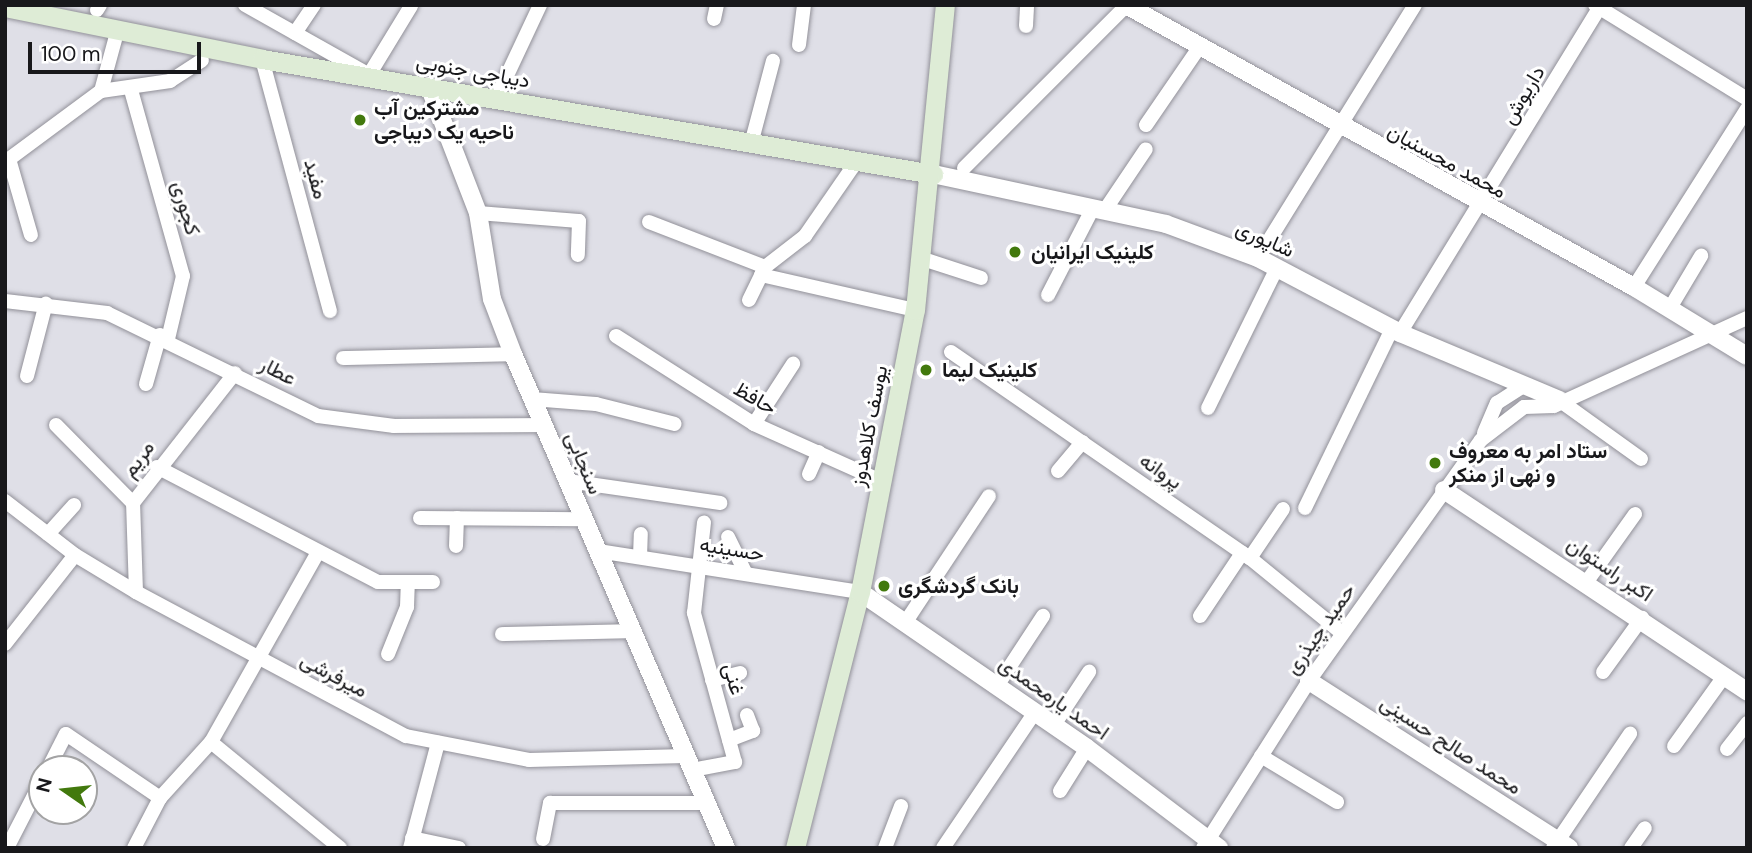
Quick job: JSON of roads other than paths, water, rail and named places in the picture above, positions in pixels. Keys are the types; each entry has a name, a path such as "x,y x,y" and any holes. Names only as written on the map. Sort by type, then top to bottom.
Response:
{"main road":[{"name":"یوسف کلاهدوز","path":"795,848 860,592 915,310 933,174 945,5"},
{"name":"دیباجی جنوبی","path":"5,7 262,59 369,75 933,174"}],"street":[{"path":"245,5 369,75 411,6"},
{"path":"295,33 314,5"},
{"path":"496,99 540,5"},
{"path":"799,45 804,5"},
{"path":"1026,26 1027,5"},
{"path":"964,168 1127,5"},
{"name":"محمد محسنیان","path":"1127,5 1198,49 1634,287 1747,356"},
{"path":"1258,258 1342,129 1415,5"},
{"path":"1598,6 1747,99"},
{"name":"داریوش","path":"1396,331 1481,205 1598,6"},
{"path":"101,91 118,29"},
{"path":"1146,125 1198,49"},
{"name":"مفید","path":"262,59 330,311"},
{"path":"31,235 7,161 101,91 131,90 170,82 202,60"},
{"path":"751,144 773,61"},
{"name":"سنجابی","path":"429,86 478,213 492,299 513,354 630,631 726,848"},
{"name":"کجوری","path":"131,90 183,276 146,384"},
{"path":"1634,287 1747,109"},
{"path":"1048,295 1099,209 1146,149"},
{"path":"749,300 763,271 805,236 856,162"},
{"name":"شاپوری","path":"933,174 1166,224 1258,258 1396,331 1520,388 1559,400"},
{"path":"478,213 579,221 578,255"},
{"path":"649,222 763,271 915,310"},
{"path":"1670,308 1701,256"},
{"path":"923,260 981,278"},
{"path":"1208,408 1277,268"},
{"name":"عطار","path":"5,301 46,303 107,313 164,337 318,416 394,426 544,425"},
{"path":"27,376 46,303"},
{"name":"حمید چیذری","path":"1481,440 1524,408 1559,400 1747,318"},
{"path":"1305,508 1396,331"},
{"name":"حافظ","path":"616,336 754,424 881,481"},
{"name":"پروانه","path":"951,352 1246,555 1342,633"},
{"path":"343,358 513,354"},
{"path":"754,424 793,364"},
{"name":"مریم","path":"136,592 133,503 157,467 235,373"},
{"path":"1520,388 1524,408"},
{"name":"حمید چیذری","path":"1210,845 1309,681 1481,440 1497,403 1520,388"},
{"path":"532,400 596,404 675,424"},
{"path":"1559,400 1640,459"},
{"path":"56,425 133,503"},
{"path":"1058,471 1082,442"},
{"path":"809,474 819,452"},
{"path":"157,467 378,582 433,582"},
{"path":"568,481 720,503"},
{"name":"اکبر راستوان","path":"1444,490 1588,580 1747,691"},
{"path":"905,622 989,496"},
{"name":"میرفرشی","path":"5,501 75,555 136,592 406,736 529,760 689,763"},
{"path":"48,534 74,505"},
{"path":"1200,616 1283,509"},
{"path":"1588,580 1634,514"},
{"path":"420,518 583,519"},
{"path":"456,546 457,518"},
{"name":"غنی","path":"689,763 735,762 694,613 704,523"},
{"path":"640,556 641,534"},
{"path":"728,537 745,572"},
{"name":"حسینیه","path":"598,551 860,592"},
{"path":"141,845 160,798 211,742 256,657 318,552"},
{"path":"5,644 75,555"},
{"path":"388,654 407,607 408,582"},
{"name":"احمد یارمحمدی","path":"860,592 1087,748 1210,845"},
{"path":"997,686 1043,615"},
{"path":"1603,672 1643,618"},
{"path":"502,635 630,631"},
{"path":"1054,725 1089,672"},
{"path":"712,680 740,673"},
{"path":"1674,746 1725,676"},
{"name":"محمد صالح حسینی","path":"1309,681 1560,845"},
{"path":"943,848 1035,712"},
{"path":"729,740 753,731 747,715"},
{"path":"1727,749 1747,723"},
{"path":"55,755 66,734 97,755"},
{"path":"1560,845 1630,734"},
{"path":"211,742 340,848"},
{"path":"438,743 411,843 459,848"},
{"path":"1060,791 1087,748"},
{"path":"98,756 160,798"},
{"path":"1261,757 1337,802"},
{"path":"543,839 550,803 706,803"},
{"path":"885,848 901,806"},
{"path":"7,848 28,807"},
{"path":"1631,848 1645,828"}],"place":[{"name":"مشترکین آب ناحیه یک دیباجی","path":"360,120"},
{"name":"کلینیک ایرانیان","path":"1015,252"},
{"name":"کلینیک لیما","path":"926,370"},
{"name":"ستاد امر به معروف و نهی از منکر","path":"1435,463"},
{"name":"بانک گردشگری","path":"884,586"}]}
